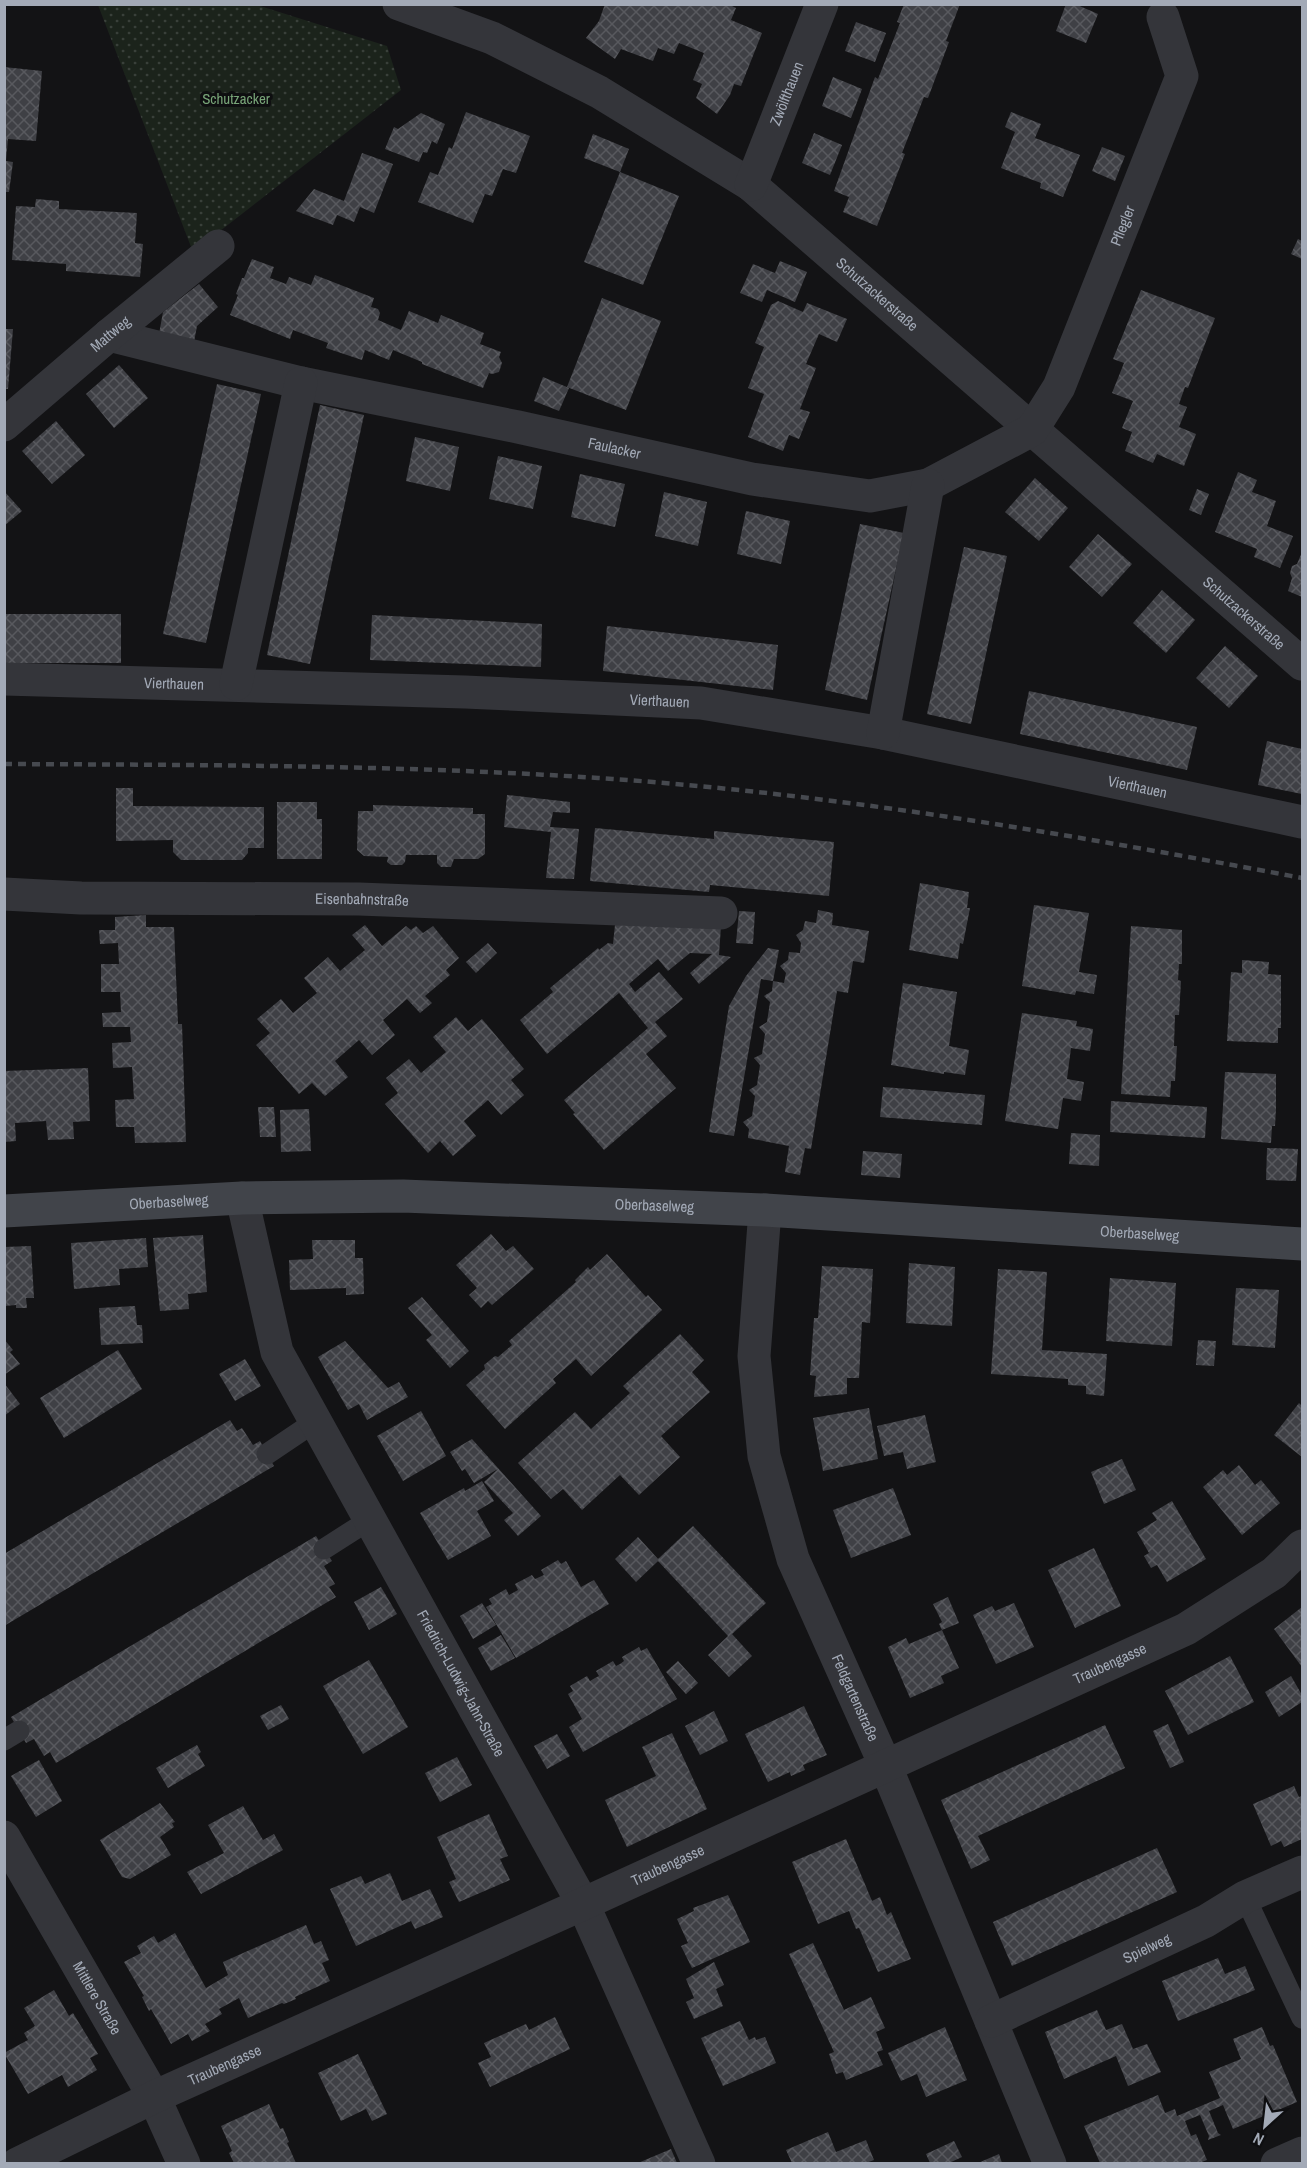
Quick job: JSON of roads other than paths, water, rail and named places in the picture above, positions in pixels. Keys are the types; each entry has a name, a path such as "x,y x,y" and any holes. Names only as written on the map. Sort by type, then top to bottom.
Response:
{"street":[{"name":"Schutzackerstraße","path":"399,4 442,13 600,92 751,185 1302,664"},
{"name":"Zwölfthauen","path":"751,185 822,4"},
{"name":"Pflegler","path":"1032,430 1059,387 1182,76 1163,17"},
{"name":"Mattweg","path":"4,425 219,246"},
{"name":"Faulacker","path":"110,335 301,382 529,429 752,479 870,496 928,485 1032,430"},
{"path":"236,684 301,382"},
{"path":"884,733 928,485"},
{"name":"Vierthauen","path":"4,679 236,684 701,703 884,733 1302,822"},
{"name":"Eisenbahnstraße","path":"4,894 92,898 358,898 721,913"},
{"name":"Oberbaselweg","path":"4,1211 243,1198 403,1196 765,1210 1302,1244"},
{"name":"Friedrich-Ludwig-Jahn-Straße","path":"243,1198 278,1352 583,1905 699,2163"},
{"name":"Feldgartenstraße","path":"765,1210 754,1356 764,1456 793,1559 886,1767 1050,2163"},
{"name":"Traubengasse","path":"17,2163 154,2097 583,1905 1186,1629 1274,1573 1302,1546"},
{"name":"Mittlere Straße","path":"4,1837 154,2097 184,2163"},
{"name":"Spielweg","path":"991,2021 1206,1921 1245,1897 1302,1872"},
{"path":"1277,2163 1302,2153"}],"lane":[{"path":"267,1454 316,1421"},
{"path":"324,1549 371,1520"},
{"path":"1245,1897 1302,2018"}],"railway":[{"path":"4,764 472,771 712,787 882,807 1051,833 1302,878"}],"park label":[{"name":"Schutzacker","path":"236,99"}]}
